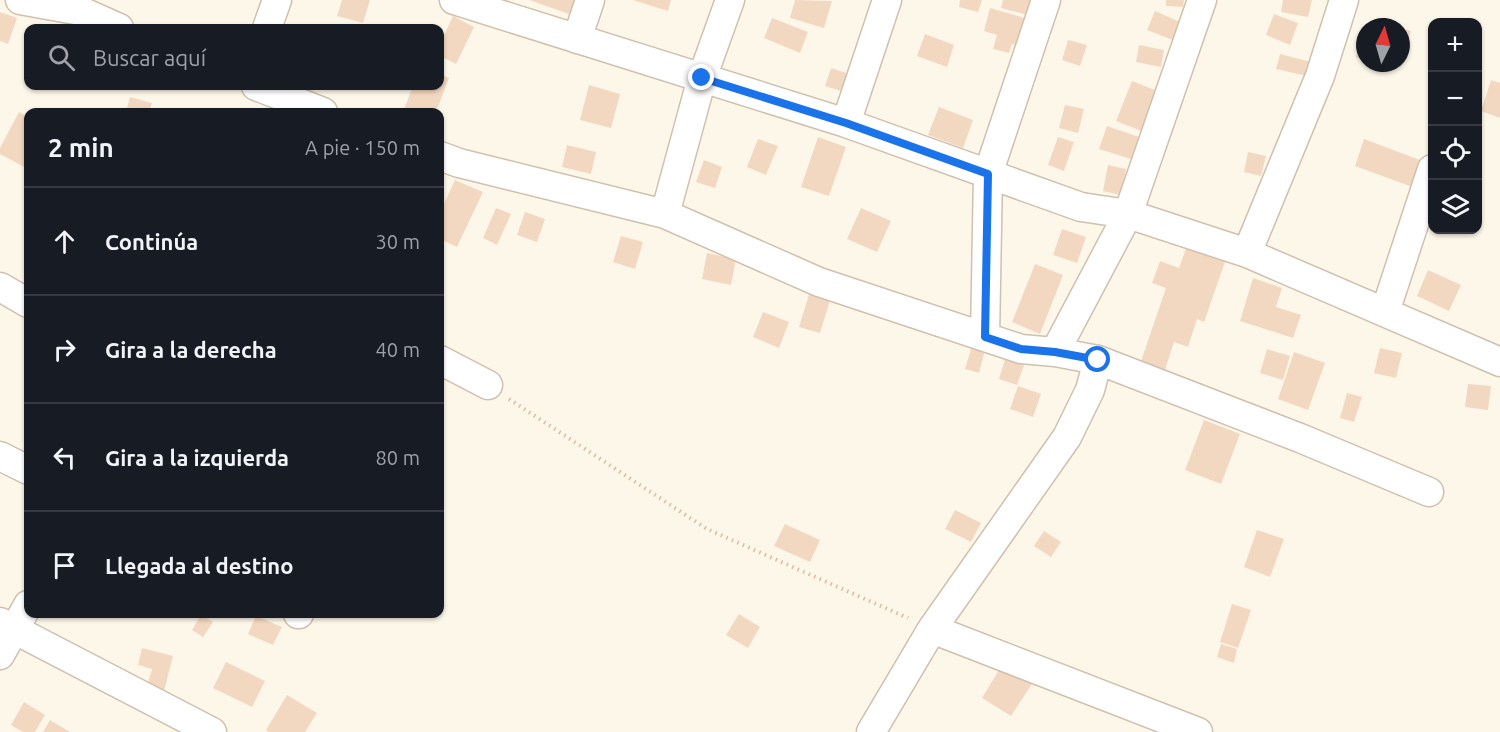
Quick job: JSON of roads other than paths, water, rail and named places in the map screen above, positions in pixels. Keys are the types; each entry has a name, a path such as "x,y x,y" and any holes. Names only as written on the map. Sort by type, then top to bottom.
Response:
{"street":[{"path":"20,0 81,11 110,24"},
{"path":"268,24 277,0"},
{"path":"454,0 846,123 1081,207 1128,214 1247,253 1500,362"},
{"path":"577,39 590,0"},
{"path":"665,214 702,78 730,0"},
{"path":"846,123 887,0"},
{"path":"985,337 988,174 1046,0"},
{"path":"1055,352 1128,214 1202,0"},
{"path":"1247,253 1320,75 1344,0"},
{"path":"266,90 314,108"},
{"path":"444,157 665,214 819,282 1021,349 1055,352 1098,360 1300,438 1429,492"},
{"path":"1385,312 1429,180"},
{"path":"0,287 24,301"},
{"path":"871,732 932,629 1067,436 1090,390 1098,360"},
{"path":"444,362 488,385"},
{"path":"0,456 24,468"},
{"path":"0,655 8,626 24,609"},
{"path":"8,626 212,732"},
{"path":"932,629 1198,732"}]}
